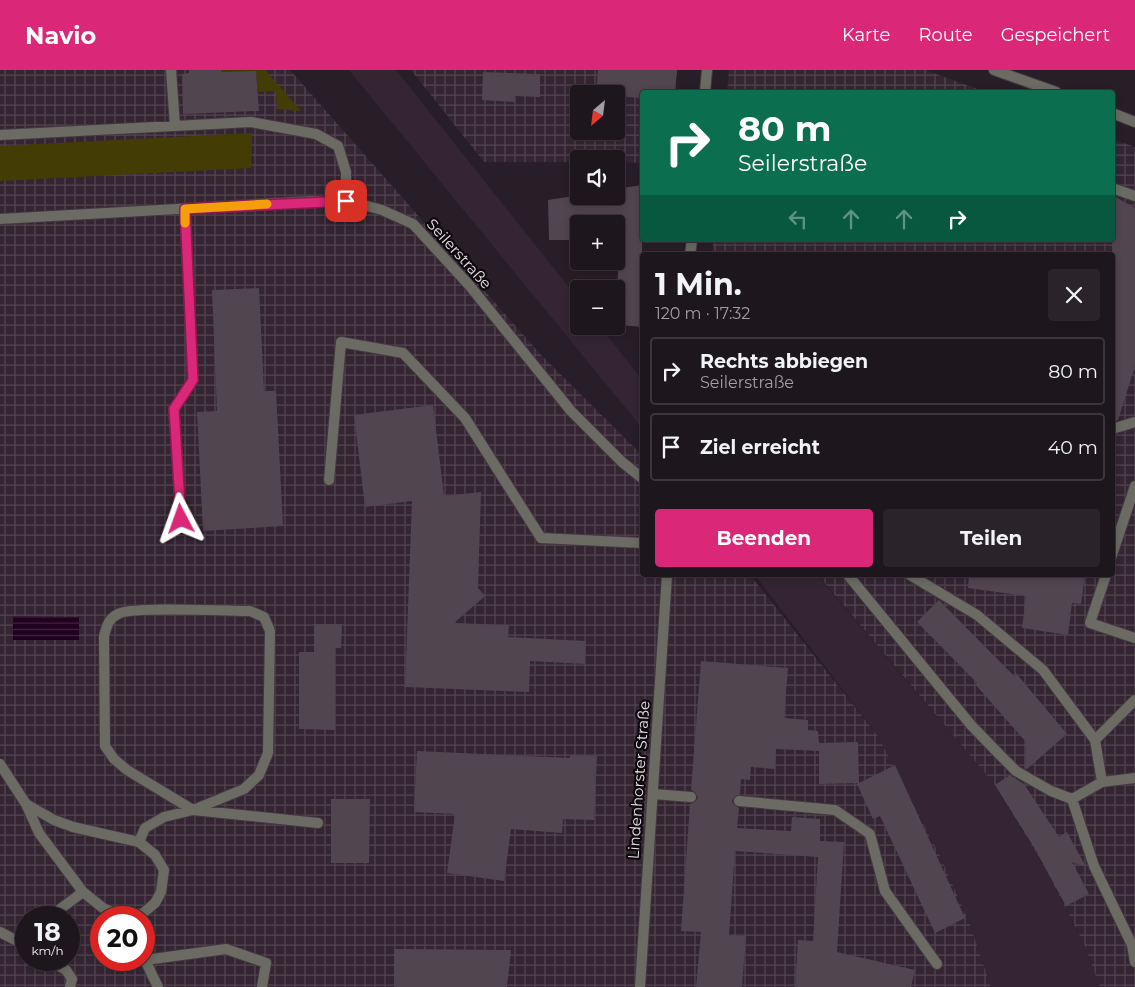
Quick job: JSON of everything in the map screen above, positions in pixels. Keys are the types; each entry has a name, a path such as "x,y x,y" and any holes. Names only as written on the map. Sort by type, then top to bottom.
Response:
{"street":[{"path":"171,70 175,126"},
{"path":"705,90 707,70"},
{"path":"994,70 1050,90"},
{"path":"1115,114 1135,122"},
{"path":"0,136 252,122 316,134 338,146 346,172 346,201"},
{"path":"1115,189 1135,196"},
{"name":"Seilerstraße","path":"0,219 346,201 382,210 413,224 469,285 571,411 622,462 640,476"},
{"path":"181,519 174,409 193,380 185,209"},
{"path":"329,480 341,342 402,353 465,418 542,538 640,543"},
{"path":"1115,427 1135,422"},
{"path":"1115,546 1135,486"},
{"name":"Lindenhorster Straße","path":"640,987 667,577"},
{"path":"850,577 965,717 1016,771 1051,791 1072,798 1102,782 1135,778"},
{"path":"913,577 977,615 1043,670 1095,740 1102,782"},
{"path":"1105,577 1090,623 1135,638"},
{"path":"139,842 145,828 164,817 193,810 244,789 259,775 268,753 270,632 264,617 250,611 139,610 119,612 108,621 104,636 105,746 114,760 193,810 318,823"},
{"path":"1095,740 1135,700"},
{"path":"0,764 26,804 39,833 84,892 100,906"},
{"path":"653,794 691,797"},
{"path":"1072,798 1094,866 1132,945 1135,962"},
{"path":"739,801 836,810 870,834 885,892 937,964"},
{"path":"26,804 54,820 73,828 139,842 155,855 164,870 161,892 151,906"},
{"path":"65,906 84,892"},
{"path":"0,932 15,938"},
{"path":"155,958 226,949 266,964 262,987"},
{"path":"67,971 72,979 70,987"},
{"path":"150,971 158,987"}],"shaded area":[{"path":"0,70 290,70 541,355 640,453 640,577 752,577 878,736 941,858 969,922 991,987 0,987"},
{"path":"221,70 265,70 301,111 277,109 276,91 258,92 256,71 221,72"},
{"path":"349,70 396,70 570,289 570,335 607,335 640,377 640,426"},
{"path":"411,70 677,70 675,90 640,90 640,163 625,162 625,150 570,150 570,162 484,162"},
{"path":"729,70 925,70 980,90 727,90"},
{"path":"252,133 251,168 0,181 0,146"},
{"path":"1115,140 1135,147 1135,987 1100,987 1084,944 1043,864 995,785 820,577 1115,577 1115,252 712,252 713,242 1115,242"},
{"path":"757,577 819,577 995,785 1043,864 1084,944 1100,987 991,987 969,922 941,858 878,736"},
{"path":"13,616 79,617 79,640 13,640"}],"building":[{"path":"189,70 221,70 221,72 256,71 259,111 183,114 182,74 189,73"},
{"path":"598,70 677,70 675,90 640,90 640,98 625,97 625,85 597,85"},
{"path":"483,72 540,74 540,97 515,96 515,102 482,100"},
{"path":"640,185 640,242 642,242 642,252 640,252 640,327 625,325 625,280 618,280 618,270 625,270 625,215 570,215 570,240 549,240 548,200 570,197 570,205 625,205 625,188"},
{"path":"1115,197 1135,208 1135,366 1118,420 1115,421 1115,252 1112,252 1112,242 1115,242"},
{"path":"259,288 264,391 276,391 283,526 203,531 197,412 217,411 212,290"},
{"path":"433,405 444,496 481,492 478,588 485,596 454,623 509,625 508,637 586,641 585,664 530,661 529,692 405,687 412,501 365,507 354,415"},
{"path":"969,577 1085,577 1081,604 1072,603 1068,635 1022,628 1026,596 968,588"},
{"path":"939,600 1015,677 1015,672 1067,734 1027,769 1025,768 1026,742 975,684 977,683 917,622"},
{"path":"314,624 342,624 341,648 335,648 335,730 299,729 299,652 314,652"},
{"path":"701,661 788,668 784,718 808,720 808,730 818,731 819,743 858,742 859,783 819,784 819,751 776,749 775,769 751,767 750,780 741,779 740,794 732,800 733,804 739,808 737,828 791,831 792,817 820,819 820,841 844,842 837,952 915,970 911,987 795,987 798,940 813,941 818,857 735,851 729,935 746,936 742,987 696,987 701,932 681,931 690,804 696,801 698,797 691,790"},
{"path":"417,751 570,758 570,755 597,756 594,820 563,819 562,833 511,829 504,881 447,873 455,814 414,812"},
{"path":"895,765 965,918 935,933 880,816 873,819 857,784"},
{"path":"1010,775 1024,784 1059,837 1067,832 1086,867 1072,862 1089,894 1066,906 1035,849 995,785"},
{"path":"331,799 370,799 369,863 331,863"},
{"path":"394,949 511,950 507,987 394,987"}],"slow traffic":[{"path":"185,223 185,209 267,204"}],"route":[{"path":"181,519 174,409 193,380 185,209 346,201"}]}
